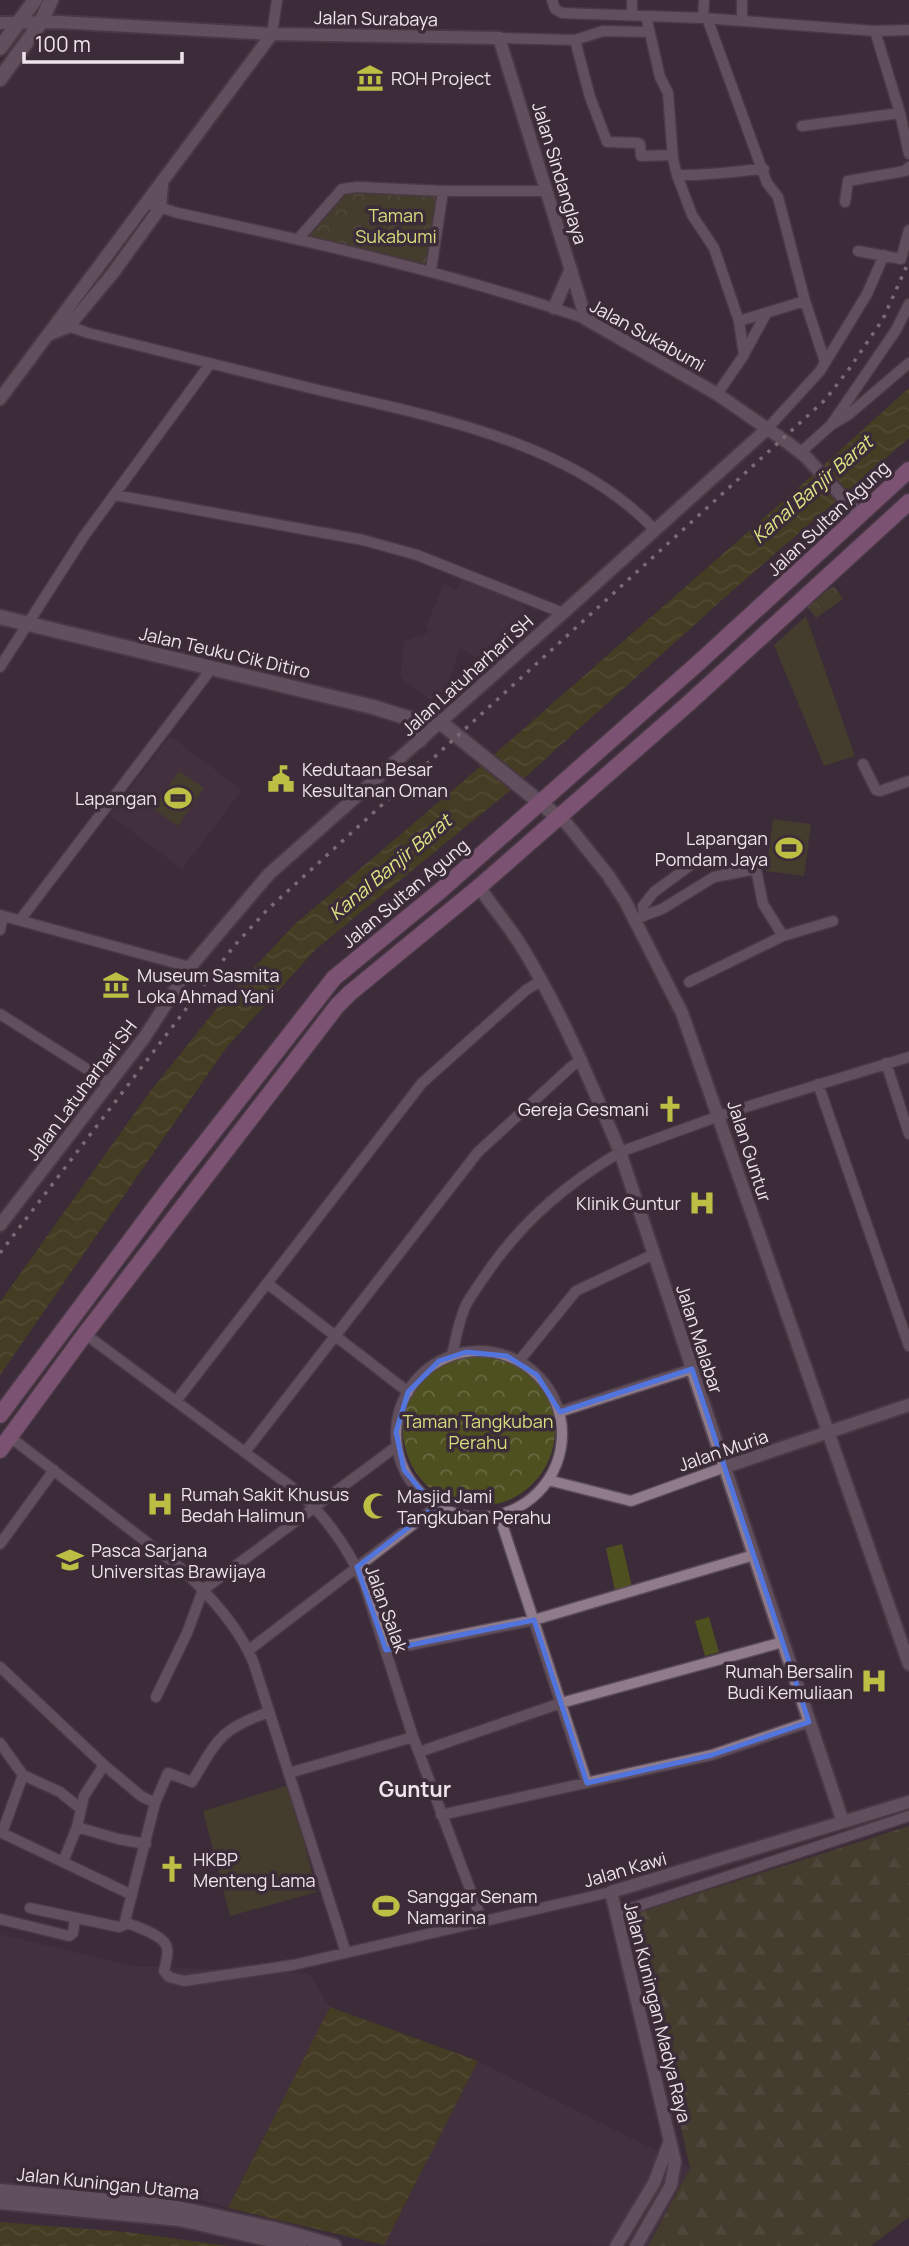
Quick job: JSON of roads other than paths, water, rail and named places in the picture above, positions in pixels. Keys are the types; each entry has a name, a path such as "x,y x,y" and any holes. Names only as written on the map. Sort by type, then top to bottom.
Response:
{"main road":[{"path":"0,48 35,0"},
{"path":"0,79 41,22 51,0"},
{"name":"Jalan Sultan Agung","path":"0,1415 320,993 348,965 440,891 696,665 853,509 909,470"},
{"path":"3,1439 337,1006 479,887 712,683 909,502"},
{"name":"Jalan Teuku Cik Ditiro","path":"0,617 373,707 408,718 440,722"},
{"path":"696,665 712,683"},
{"path":"408,718 419,731 420,740"},
{"name":"Jalan Guntur","path":"440,722 558,817"},
{"path":"440,891 452,908"},
{"path":"87,1300 102,1312"},
{"name":"Jalan Kuningan Utama","path":"0,2191 181,2213 278,2230 334,2246"},
{"name":"Jalan Kuningan Utama","path":"0,2202 181,2213 299,2246"}],"street":[{"path":"64,323 101,264 272,34 277,0"},
{"path":"552,0 555,9 562,13 705,18 875,31 909,30"},
{"path":"632,0 632,14"},
{"path":"704,0 705,18 764,169 767,183 778,197 805,302 825,362"},
{"path":"741,21 742,0"},
{"path":"646,16 660,77 668,93 677,175 692,215 714,248 739,321 744,355"},
{"name":"Jalan Surabaya","path":"0,23 41,22 272,34 499,38"},
{"path":"499,38 575,40 603,31 649,32"},
{"path":"875,31 900,113 909,154"},
{"name":"Jalan Sindanglaya","path":"499,38 586,319"},
{"path":"575,40 590,97 607,142 638,142 641,156 673,155"},
{"path":"802,126 900,113"},
{"path":"845,202 848,181 905,171 909,167"},
{"path":"677,175 764,169"},
{"path":"0,399 49,334 64,323 113,273 160,208 162,184"},
{"path":"298,239 342,189 357,187 443,191 547,191"},
{"path":"431,270 443,191"},
{"name":"Jalan Sukabumi","path":"146,203 431,270 512,293 586,319 718,394 804,454 853,509"},
{"path":"858,251 901,259 909,230"},
{"path":"767,429 815,379 867,294 884,256"},
{"path":"101,264 113,273"},
{"path":"554,308 571,269"},
{"path":"739,321 805,302"},
{"path":"804,454 831,425 896,330 909,303"},
{"path":"718,394 744,355 766,314"},
{"path":"64,323 210,364 425,415 488,433 574,470 608,491 655,530"},
{"path":"831,425 848,415 909,363"},
{"path":"0,667 84,536 210,364"},
{"name":"Jalan Latuharhari SH","path":"0,1225 144,1038 190,967 269,874 767,429"},
{"path":"115,495 363,540 417,555 563,613"},
{"path":"20,920 212,668"},
{"path":"863,764 876,790 908,784"},
{"name":"Jalan Guntur","path":"558,817 567,824 608,874 639,918 682,1013 909,1664"},
{"path":"639,918 643,906 654,892 692,864 702,862 726,866 733,873"},
{"path":"639,918 663,909 714,877 756,869 763,904 783,936"},
{"name":"Jalan Malabar","path":"479,887 519,942 541,981 582,1060 620,1153 783,1642 804,1723 843,1822"},
{"path":"0,929 2,915 190,967"},
{"path":"689,982 783,936 833,921"},
{"path":"176,1401 422,1083 526,990 541,981"},
{"path":"0,1014 109,1083"},
{"path":"453,1355 466,1305 505,1248 550,1200 620,1153 818,1084 909,1057"},
{"path":"245,1452 478,1152 563,1074 582,1060"},
{"path":"886,1063 909,1134"},
{"path":"818,1084 909,1346"},
{"path":"519,1361 576,1291 654,1254"},
{"path":"268,1284 408,1392"},
{"name":"Jalan Salak","path":"85,1334 315,1507 356,1567 364,1583 413,1737 482,1921"},
{"path":"494,1352 519,1361 545,1384 559,1412 562,1431 560,1448 548,1480 523,1504 499,1515 464,1516 437,1506 410,1480 399,1458 398,1418 408,1392 427,1370 453,1355 494,1352"},
{"path":"559,1412 692,1368"},
{"name":"Jalan Muria","path":"548,1480 631,1501 909,1405"},
{"path":"3,1439 54,1470 183,1570 203,1590 249,1650 346,1952"},
{"path":"156,1697 187,1633 203,1590 397,1446"},
{"path":"0,1544 54,1470"},
{"path":"249,1650 437,1506"},
{"path":"499,1515 587,1783"},
{"path":"386,1650 534,1620 754,1555"},
{"path":"419,1752 561,1703 783,1642"},
{"path":"0,1667 104,1765 141,1796 155,1803"},
{"path":"30,1908 119,1927 125,1922 155,1803 168,1773 192,1782 225,1732 269,1712"},
{"path":"441,1815 712,1755 804,1723"},
{"path":"289,1773 413,1737"},
{"path":"0,1743 23,1775 60,1792 81,1809"},
{"path":"63,1862 77,1827 84,1796 104,1765"},
{"path":"23,1775 1,1832 132,1895"},
{"name":"Jalan Kawi","path":"125,1922 159,1938 165,1944 168,1951 164,1971 169,1977 184,1981 293,1965 611,1892 909,1802"},
{"path":"617,1913 909,1816"},
{"path":"77,1827 146,1844"},
{"name":"Jalan Kuningan Madya Raya","path":"611,1892 675,2162 671,2185 636,2246"},
{"path":"0,1919 69,1936 73,1933 75,1918"},
{"name":"Jalan Kuningan Madya Raya","path":"616,2246 653,2183 671,2139"}],"water":[{"name":"Kanal Banjir Barat","path":"909,388 909,438 732,591 513,788 316,949 226,1048 0,1375 0,1302 149,1093 221,1003 294,925 487,761"},
{"path":"330,2007 478,2061 384,2245 228,2208"},
{"path":"0,2222 127,2232 229,2246 0,2246"}],"railway":[{"path":"0,1253 234,946 267,910 825,400 883,319 909,261"}],"place":[{"name":"ROH Project","path":"370,78"},
{"name":"Kedutaan Besar Kesultanan Oman","path":"281,779"},
{"name":"Lapangan","path":"178,798"},
{"name":"Lapangan Pomdam Jaya","path":"789,848"},
{"name":"Museum Sasmita Loka Ahmad Yani","path":"116,985"},
{"name":"Gereja Gesmani","path":"670,1109"},
{"name":"Klinik Guntur","path":"702,1203"},
{"name":"Rumah Sakit Khusus Bedah Halimun","path":"160,1504"},
{"name":"Masjid Jami Tangkuban Perahu","path":"376,1506"},
{"name":"Pasca Sarjana Universitas Brawijaya","path":"70,1560"},
{"name":"Rumah Bersalin Budi Kemuliaan","path":"874,1681"},
{"name":"HKBP Menteng Lama","path":"172,1869"},
{"name":"Sanggar Senam Namarina","path":"386,1906"}],"district":[{"name":"Guntur","path":"415,1789"}],"park label":[{"name":"Taman Sukabumi","path":"396,225"},
{"name":"Taman Tangkuban Perahu","path":"478,1431"}]}
